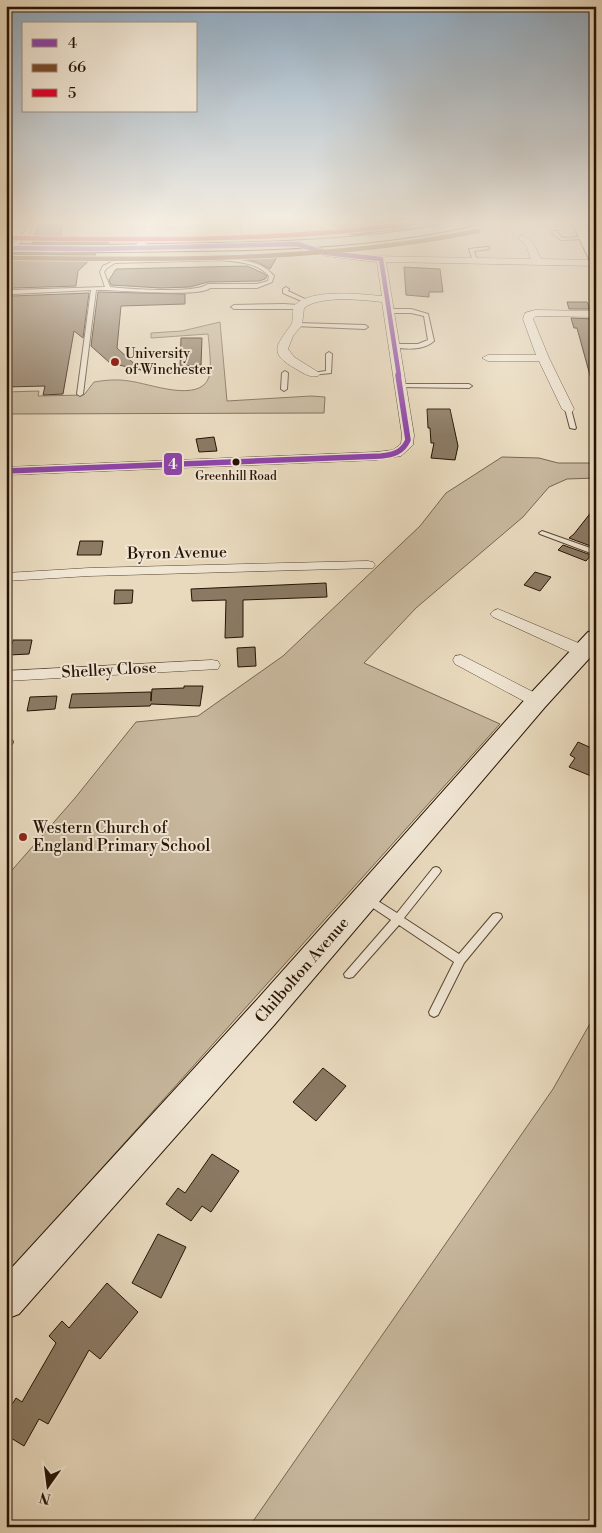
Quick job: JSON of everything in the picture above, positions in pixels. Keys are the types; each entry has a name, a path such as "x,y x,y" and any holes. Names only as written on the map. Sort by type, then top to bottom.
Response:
{"main road":[{"name":"Chilbolton Avenue","path":"6,1301 365,897 537,700 589,644"}],"street":[{"path":"6,471 376,456 397,453 405,448 408,440 385,293"},
{"path":"314,374 285,357 283,352 284,338 297,325 302,304 322,298 386,298"},
{"path":"568,409 543,358 528,319 529,315 535,313 596,314"},
{"path":"488,358 543,358"},
{"path":"285,373 301,367"},
{"name":"Byron Avenue","path":"6,577 88,572 350,572 368,565"},
{"path":"498,614 589,644"},
{"path":"461,660 537,700"},
{"name":"Shelley Close","path":"6,676 212,665"}],"lane":[{"path":"80,394 94,293"},
{"path":"286,293 302,304"},
{"path":"234,307 302,304"},
{"path":"388,311 411,311 426,315 431,341 429,344 420,346 393,346"},
{"path":"297,325 365,327"},
{"path":"314,374 329,372 328,354"},
{"path":"284,389 285,373"},
{"path":"400,386 469,386"},
{"path":"568,409 573,428"},
{"path":"542,534 596,553"},
{"path":"349,974 398,919 436,871"},
{"path":"365,897 460,960"},
{"path":"434,1012 460,960 497,917"}],"shaded area":[{"path":"220,322 227,401 311,396 325,397 324,413 6,414 6,392 39,391 38,396 84,395 94,382 107,380 129,381 173,390 185,391 195,389 204,385 210,373 208,334 151,338 151,333 182,331"},
{"path":"502,457 539,458 558,463 596,463 596,478 567,479 549,487 523,517 416,608 364,663 500,724 6,1275 6,877 75,798 136,722 198,716 283,656 420,526 446,493"},
{"path":"596,1013 596,1527 249,1527 553,1089"}],"building":[{"path":"6,293 10,293 13,296 89,293 83,338 74,331 63,394 43,395 45,386 6,387"},
{"path":"98,293 185,294 185,304 121,306 117,348 141,370 110,363 91,346"},
{"path":"406,293 429,293 429,297 406,295"},
{"path":"567,302 587,302 590,309 569,309"},
{"path":"571,318 594,319 596,322 596,328 592,328 596,342 596,378 591,379 577,328 574,328"},
{"path":"181,338 202,338 201,365 180,366"},
{"path":"427,409 450,409 458,446 455,460 431,458 434,443 431,443"},
{"path":"214,437 217,451 199,452 196,439"},
{"path":"596,506 596,548 569,538"},
{"path":"80,541 103,541 101,555 77,555"},
{"path":"563,545 591,555 586,561 558,550"},
{"path":"535,572 551,577 540,591 524,585"},
{"path":"326,583 327,597 243,600 243,637 225,638 226,600 192,601 191,589"},
{"path":"115,590 133,590 132,603 114,604"},
{"path":"13,640 32,640 29,654 9,655"},
{"path":"255,647 256,666 238,667 237,648"},
{"path":"184,686 203,686 200,706 151,704 150,706 69,708 72,694 151,692 151,701 152,689 184,688"},
{"path":"57,696 55,709 27,711 30,697"},
{"path":"578,742 596,750 596,778 569,767 575,758 570,755"},
{"path":"323,1068 346,1086 316,1121 293,1102"},
{"path":"212,1154 239,1171 211,1212 202,1206 191,1221 166,1204 178,1188 185,1193"},
{"path":"158,1234 186,1247 161,1298 132,1283"},
{"path":"107,1283 138,1312 100,1359 89,1350 48,1424 39,1419 24,1446 6,1435 6,1414 16,1398 22,1402 56,1343 49,1336 62,1321 69,1328"}],"transit line":[{"name":"4","path":"6,471 381,456 401,451 408,440 386,293"}],"place":[{"name":"University of Winchester","path":"115,362"},
{"name":"Greenhill Road","path":"236,462"},
{"name":"Western Church of England Primary School","path":"23,837"}]}
